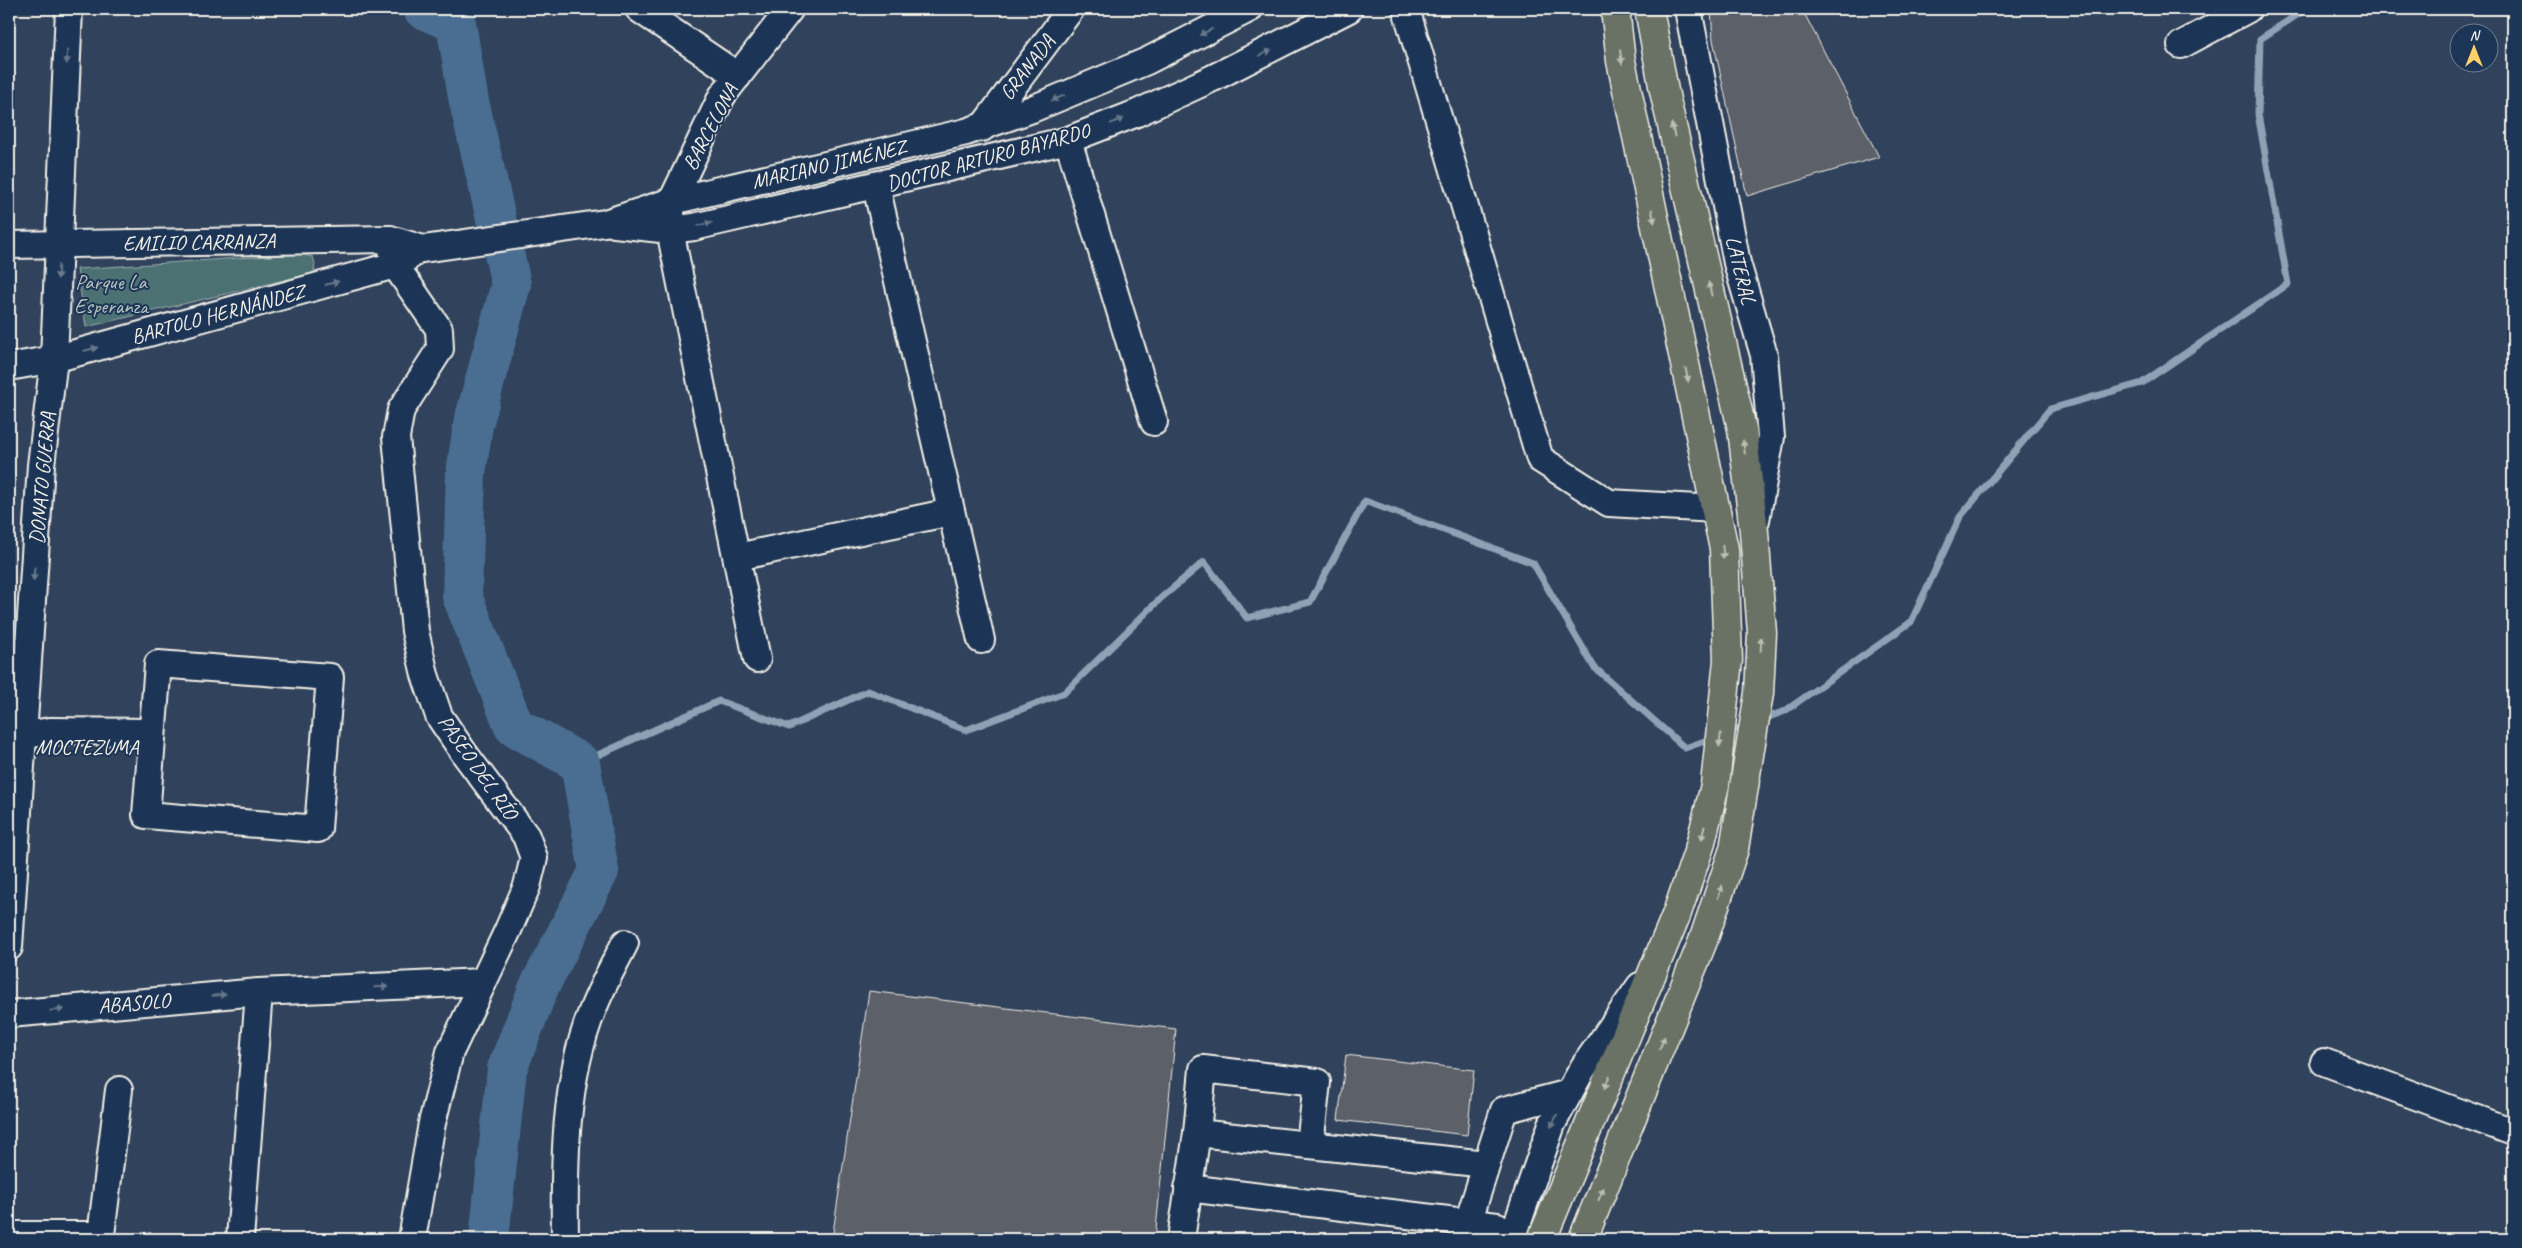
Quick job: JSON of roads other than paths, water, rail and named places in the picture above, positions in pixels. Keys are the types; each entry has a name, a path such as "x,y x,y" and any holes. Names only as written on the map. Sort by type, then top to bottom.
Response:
{"main road":[{"path":"1542,1239 1677,913 1700,846 1715,785 1726,695 1728,660 1724,549 1621,61 1615,9"},
{"path":"1583,1239 1703,942 1734,850 1746,781 1758,692 1762,633 1754,532 1742,430 1664,91 1649,9"}],"street":[{"name":"DONATO GUERRA","path":"9,947 18,740 41,466 54,359 69,9"},
{"path":"639,9 738,76"},
{"name":"BARCELONA","path":"672,201 722,96 790,9"},
{"name":"GRANADA","path":"967,165 983,126 1071,9"},
{"name":"MARIANO JIMÉNEZ","path":"390,239 430,248 605,223 672,201 983,126 1032,109 1147,61 1249,9"},
{"name":"DOCTOR ARTURO BAYARDO","path":"605,223 670,230 694,227 1068,140 1137,113 1213,78 1350,9"},
{"path":"1406,9 1540,459 1609,503 1716,509"},
{"name":"LATERAL","path":"1688,9 1737,262 1764,354 1772,436 1754,532"},
{"path":"2181,45 2248,9"},
{"path":"1068,140 1154,422"},
{"path":"876,186 981,640"},
{"path":"672,201 670,230 758,659"},
{"name":"EMILIO CARRANZA","path":"9,245 390,239"},
{"name":"PASEO DEL RÍO","path":"390,239 395,265 439,329 440,349 401,410 396,436 415,631 425,675 439,716 526,836 534,858 527,886 450,1052 432,1122 412,1239"},
{"name":"BARTOLO HERNÁNDEZ","path":"9,367 54,359 395,265 430,248"},
{"path":"737,557 951,512"},
{"path":"158,664 330,677 318,829 146,815 151,740 158,664"},
{"path":"18,740 50,732 151,740"},
{"path":"565,1239 566,1148 573,1083 593,1009 625,943"},
{"path":"1188,1188 1465,1231 1504,1232 1552,1124 1583,1068 1656,963"},
{"name":"ABASOLO","path":"9,1014 259,992 483,982"},
{"path":"240,1239 259,992"},
{"path":"2324,1062 2513,1132"},
{"path":"1181,1239 1197,1133 1203,1070 1317,1082 1310,1145"},
{"path":"9,1235 101,1235 119,1090"},
{"path":"1465,1231 1504,1110 1569,1093"},
{"path":"1197,1133 1486,1164"}],"waterway":[{"path":"423,9 456,23 468,97 511,284 473,425 466,473 462,596 514,726 580,763 599,871 539,987 507,1069 489,1239"},
{"path":"1761,720 1785,711 1911,622 1960,517 2050,409 2142,383 2288,284 2258,114 2260,39 2306,9"},
{"path":"580,763 719,701 789,727 868,691 966,730 1064,693 1161,598 1204,562 1247,618 1310,602 1365,501 1533,563 1594,667 1685,748 1713,738"},
{"path":"1726,733 1748,725"}],"park label":[{"name":"Parque La Esperanza","path":"111,294"}]}
